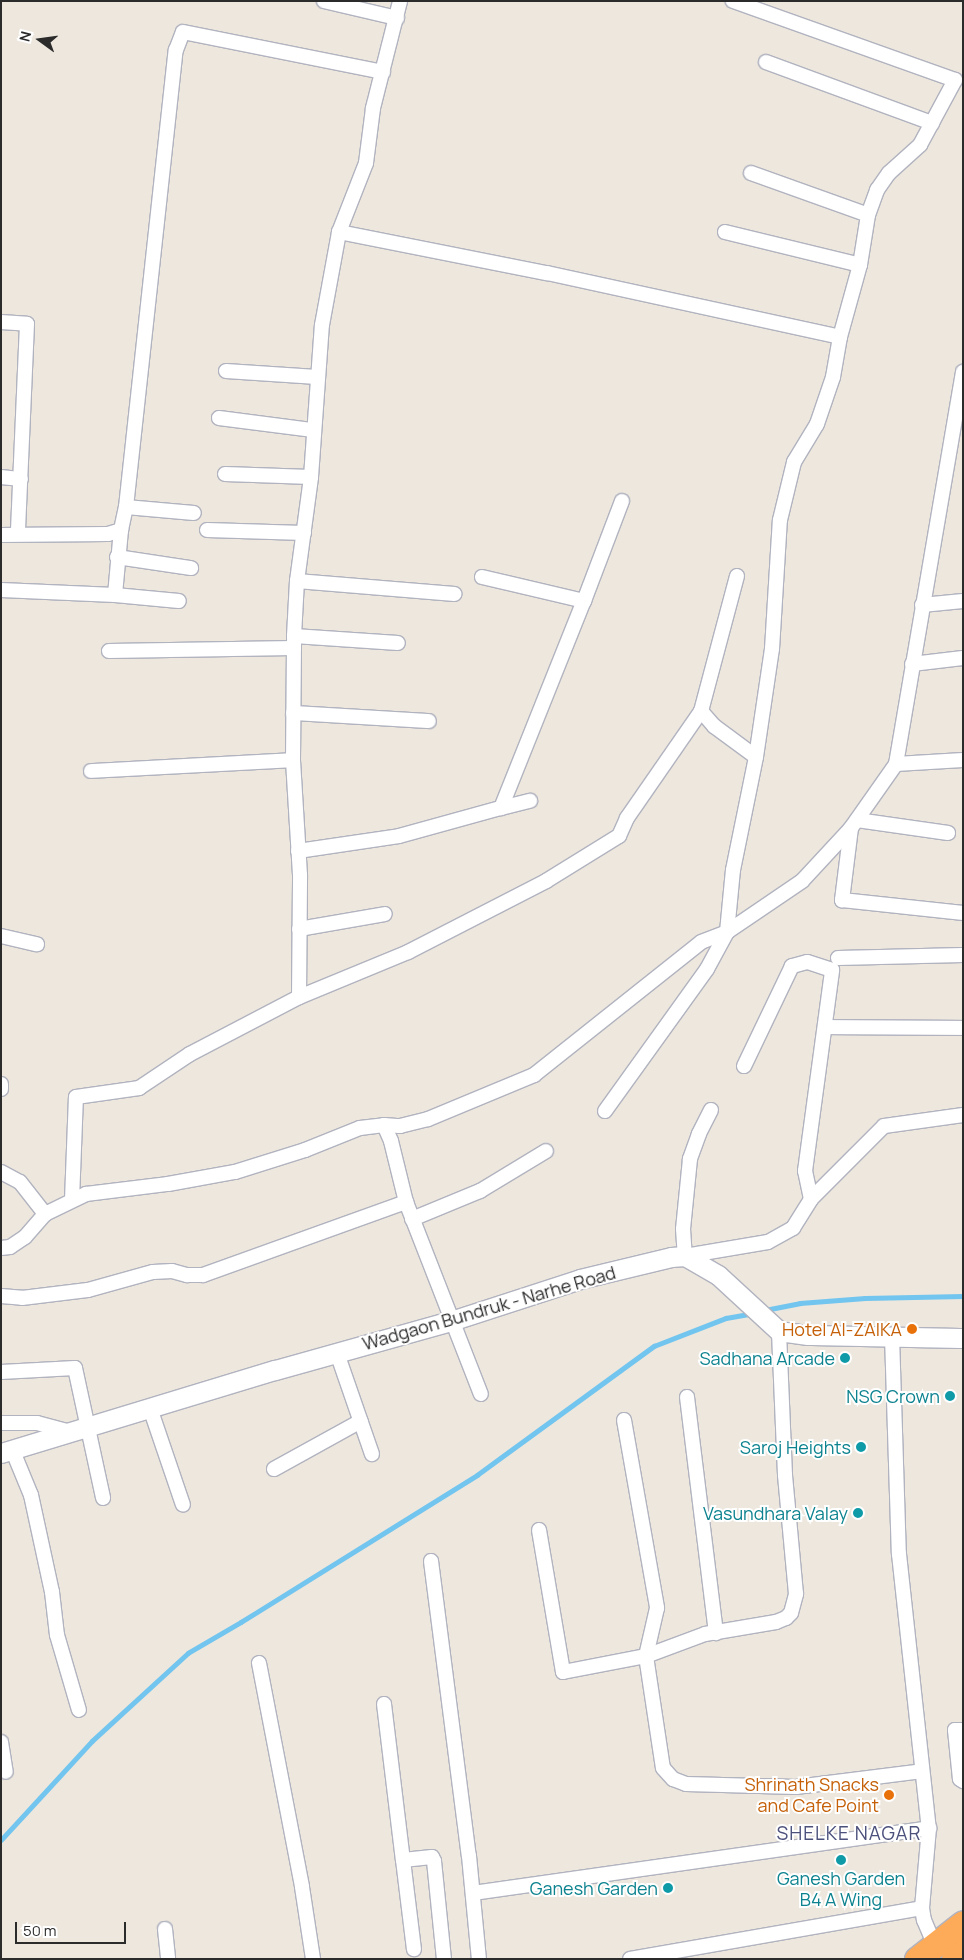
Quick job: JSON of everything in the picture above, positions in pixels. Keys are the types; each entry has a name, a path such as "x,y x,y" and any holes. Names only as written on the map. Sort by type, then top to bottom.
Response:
{"highway":[{"path":"926,1951 963,1923"},
{"path":"954,1959 963,1952"}],"street":[{"path":"324,1 396,18"},
{"path":"298,997 300,929 293,760 294,642 297,581 311,478 322,325 339,232 366,163 373,108 400,1"},
{"path":"605,1111 707,968 727,932 733,870 756,757 772,649 780,520 794,462 817,424 833,377 840,337 860,266 868,215 877,190 889,173 920,144 955,80 733,1"},
{"path":"115,595 117,557 126,507 176,50 183,32 383,72"},
{"path":"766,62 932,123"},
{"path":"751,173 868,215"},
{"path":"339,232 547,273 840,337"},
{"path":"725,232 860,266"},
{"path":"1,322 27,324 18,534"},
{"path":"226,371 317,377"},
{"path":"1,1248 10,1246 24,1237 45,1214 86,1194 168,1184 235,1172 304,1150 360,1128 384,1125 400,1126 428,1119 534,1076 701,942 727,932 802,881 854,824 896,764 963,372"},
{"path":"219,418 313,430"},
{"path":"225,474 311,478"},
{"path":"1,477 21,479"},
{"path":"501,808 584,602 622,501"},
{"path":"126,507 194,513"},
{"path":"1,535 108,534 121,530"},
{"path":"207,530 304,533"},
{"path":"117,557 191,568"},
{"path":"72,1200 76,1097 139,1088 190,1054 298,997 408,952 546,881 619,836 627,818 702,711 737,576"},
{"path":"482,577 584,602"},
{"path":"297,581 454,594"},
{"path":"1,590 115,595 179,601"},
{"path":"922,605 963,600"},
{"path":"109,651 294,642 398,643"},
{"path":"912,664 963,658"},
{"path":"702,711 714,726 756,757"},
{"path":"293,713 429,721"},
{"path":"91,771 293,760"},
{"path":"896,764 963,760"},
{"path":"298,851 399,836 530,801"},
{"path":"854,824 948,833"},
{"path":"854,824 842,900 963,913"},
{"path":"300,929 385,914"},
{"path":"1,936 37,944"},
{"path":"838,958 963,955"},
{"path":"744,1066 792,966 807,962 832,970 805,1171 811,1199"},
{"path":"825,1027 963,1028"},
{"path":"1,1084 1,1089"},
{"path":"684,1256 683,1229 690,1159 699,1134 711,1110"},
{"path":"684,1256 768,1242 793,1228 811,1199 884,1126 963,1115"},
{"path":"384,1125 391,1141 412,1219 481,1394"},
{"path":"412,1219 480,1191 546,1151"},
{"path":"1,1172 20,1182 45,1214"},
{"path":"1,1296 22,1298 88,1290 153,1272 172,1270 187,1275 204,1275 406,1202"},
{"path":"684,1256 718,1274 774,1327 808,1335 963,1338"},
{"name":"Wadgaon Bundruk - Narhe Road","path":"7,1451 451,1321 580,1279 671,1257 684,1256"},
{"path":"539,1530 563,1672 646,1656 700,1636 776,1622 786,1618 791,1613 796,1594 774,1327"},
{"path":"892,1336 899,1554 929,1828 922,1908 926,1951"},
{"path":"337,1353 372,1454"},
{"path":"1,1372 76,1368 80,1429 103,1498"},
{"path":"687,1397 716,1632"},
{"path":"150,1408 183,1504"},
{"path":"624,1420 657,1608 646,1656 662,1768 673,1779 686,1784 796,1787 922,1771"},
{"path":"274,1469 361,1421"},
{"path":"1,1423 37,1423 80,1429"},
{"path":"7,1451 31,1495 52,1592 57,1635 80,1710"},
{"path":"431,1561 474,1893 478,1959"},
{"path":"259,1663 302,1887 313,1959"},
{"path":"384,1704 414,1949"},
{"path":"963,1730 955,1730 960,1779 963,1781"},
{"path":"1,1742 6,1772"},
{"path":"474,1893 929,1828"},
{"path":"403,1860 432,1857 434,1861 444,1959"},
{"path":"630,1959 922,1908"},
{"path":"165,1929 168,1959"}],"waterway":[{"path":"765,1310 800,1303 865,1298 963,1296"},
{"path":"1,1840 92,1741 188,1653 477,1475 654,1346 726,1318 753,1313"}],"place":[{"name":"Hotel Al-ZAIKA","path":"912,1329"},
{"name":"Sadhana Arcade","path":"845,1358"},
{"name":"NSG Crown","path":"950,1396"},
{"name":"Saroj Heights","path":"861,1447"},
{"name":"Vasundhara Valay","path":"858,1513"},
{"name":"Shrinath Snacks and Cafe Point","path":"889,1795"},
{"name":"Ganesh Garden B4 A Wing","path":"841,1860"},
{"name":"Ganesh Garden","path":"668,1888"}],"district":[{"name":"SHELKE NAGAR","path":"849,1834"}]}
